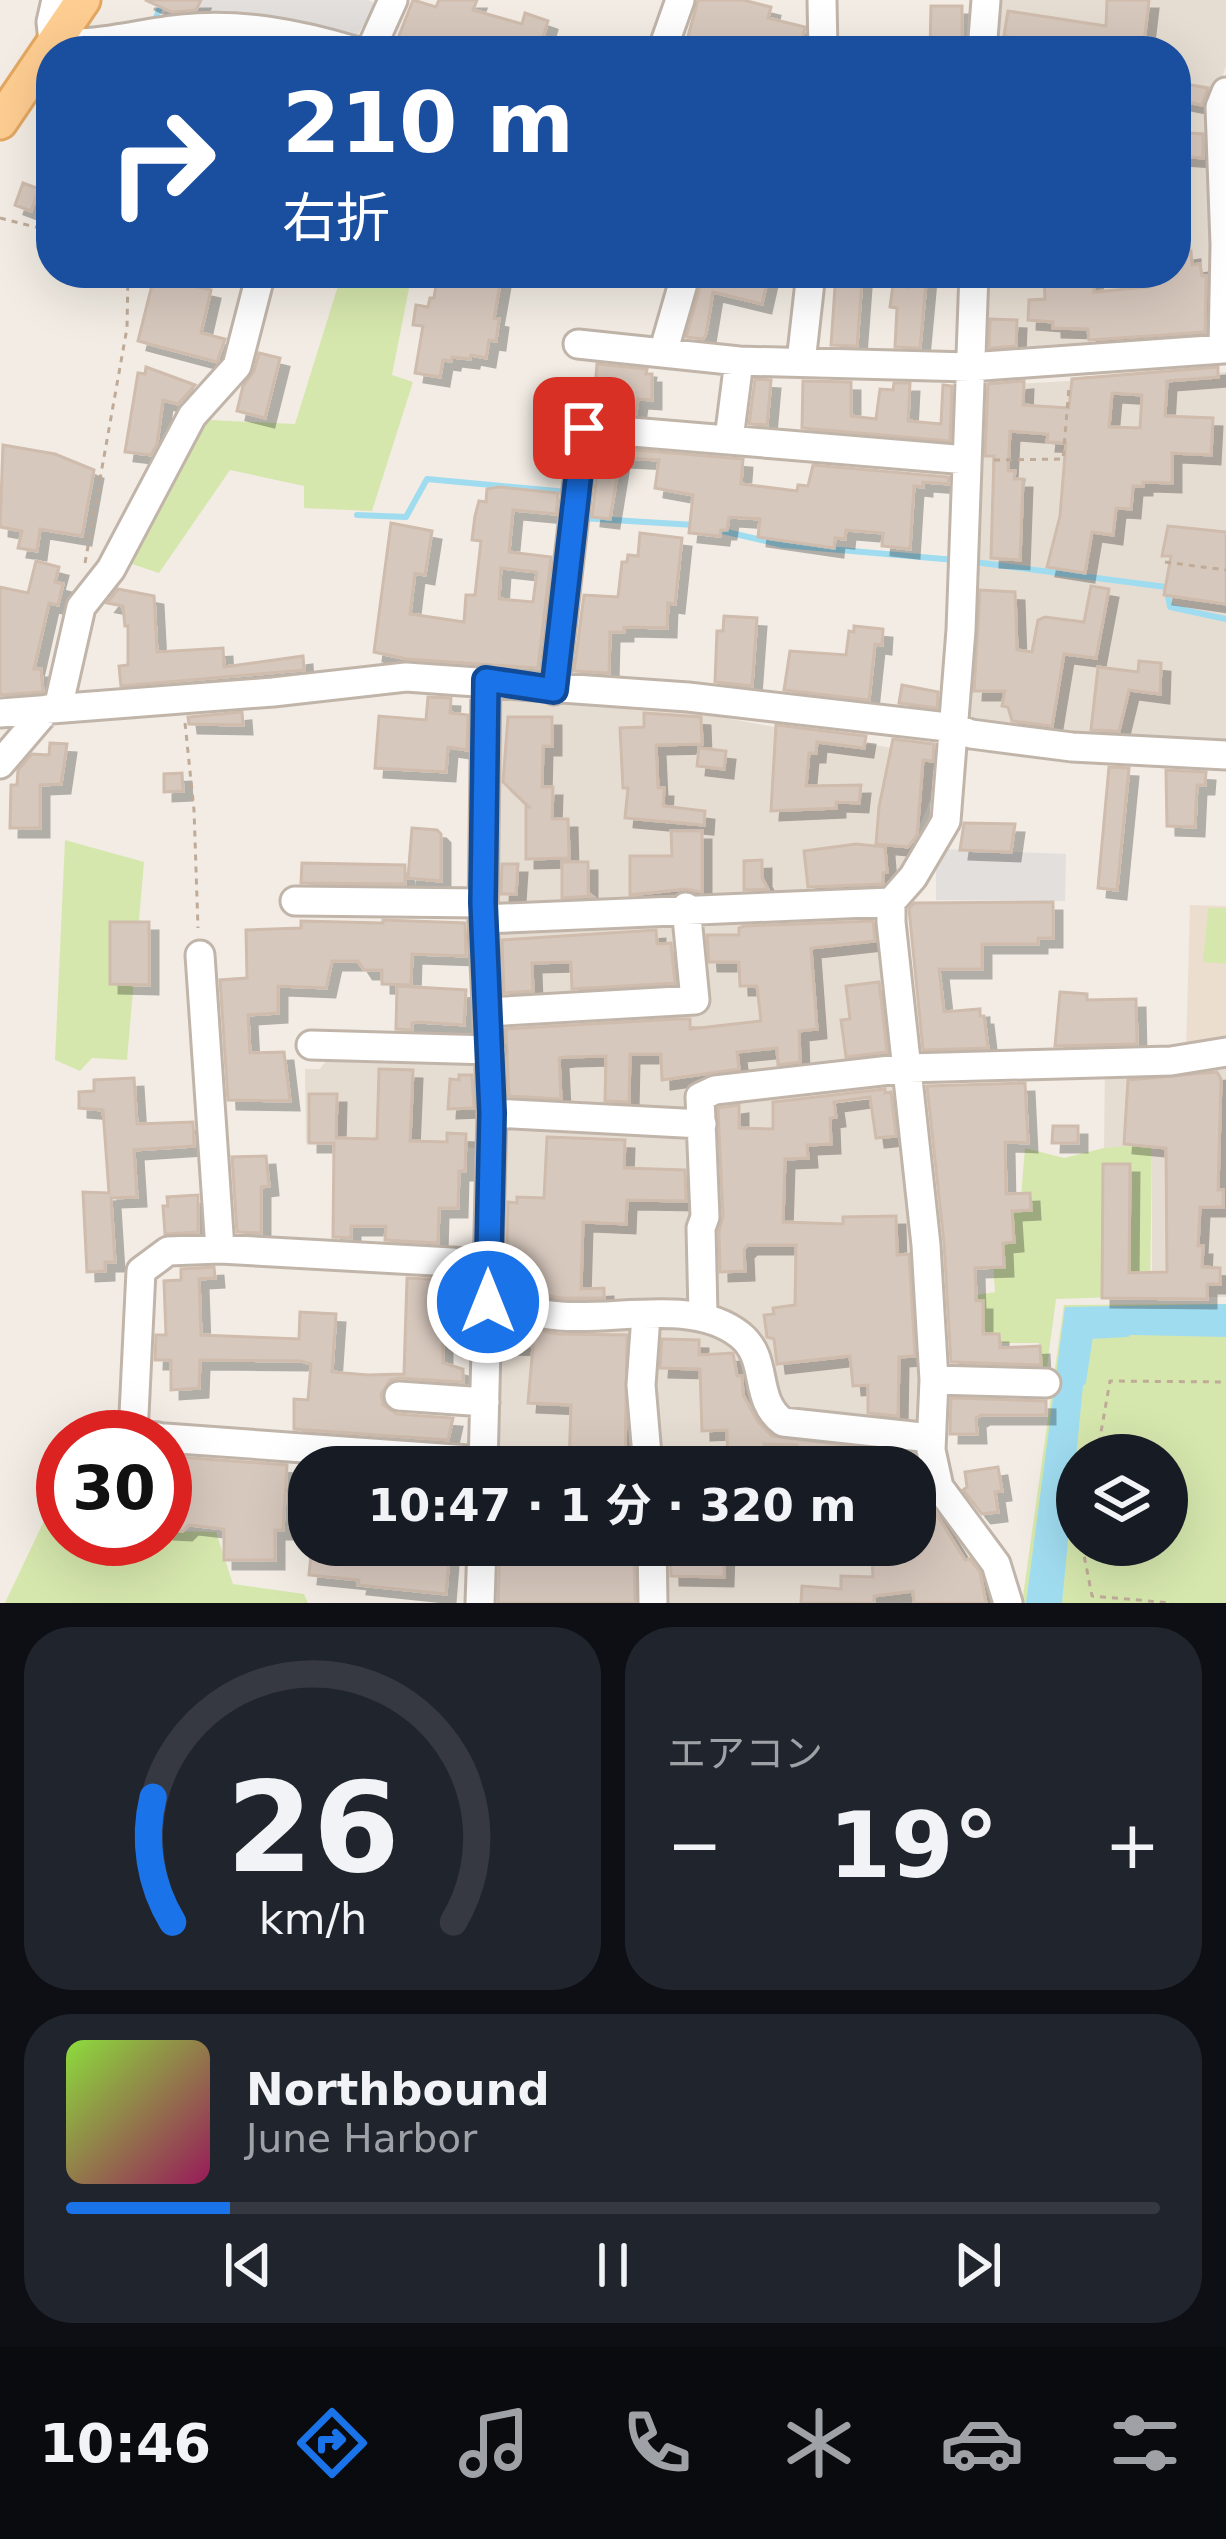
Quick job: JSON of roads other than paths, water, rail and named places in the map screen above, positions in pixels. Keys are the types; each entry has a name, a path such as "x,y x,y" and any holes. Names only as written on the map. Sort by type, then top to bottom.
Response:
{"main road":[{"path":"57,36 83,0"},
{"path":"0,122 13,86 36,61"}],"street":[{"path":"52,36 56,0"},
{"path":"377,36 393,0"},
{"path":"667,36 680,0"},
{"path":"822,0 823,36"},
{"path":"983,36 986,0"},
{"path":"135,36 239,27 300,36"},
{"path":"578,344 739,361 970,367 1223,349 1220,107 1226,92"},
{"path":"0,764 53,709 81,607 111,569 192,416 237,366 257,288"},
{"path":"663,353 682,288"},
{"path":"801,362 809,288"},
{"path":"973,288 956,728 946,821 913,877 891,902 897,1001 926,1245 934,1381 931,1438 939,1487 996,1564 1008,1603"},
{"path":"729,439 739,361"},
{"path":"554,690 584,428 967,460"},
{"path":"0,713 273,692 391,677 486,680 554,690 688,697 956,728 1072,747 1226,755"},
{"path":"484,1446 492,1113 483,911 486,680"},
{"path":"295,902 483,911 891,902"},
{"path":"488,1012 695,1000 686,908"},
{"path":"200,955 220,1249"},
{"path":"311,1045 491,1050"},
{"path":"703,1314 700,1097 715,1090 908,1068 1171,1061 1226,1052"},
{"path":"492,1113 702,1124"},
{"path":"134,1410 141,1271 168,1251 220,1249 487,1264"},
{"path":"488,1302 559,1316 703,1314 746,1340 759,1359 762,1394 770,1413 783,1422 931,1438"},
{"path":"646,1316 641,1385 646,1446"},
{"path":"934,1381 1046,1383"},
{"path":"398,1396 485,1402"},
{"path":"192,1440 288,1448"},
{"path":"480,1603 481,1566"},
{"path":"652,1566 653,1603"}],"water":[{"path":"1226,1304 1226,1337 1088,1334 1078,1434 1056,1434 1056,1566 1066,1566 1062,1603 1026,1603 1065,1307"}],"waterway":[{"path":"155,20 163,0"},
{"path":"357,515 406,517 427,479 567,492"},
{"path":"581,518 694,525"},
{"path":"718,530 783,545 955,560"},
{"path":"974,562 1166,587 1170,607 1226,619"},
{"path":"1083,1382 1090,1336 1127,1334"}]}
